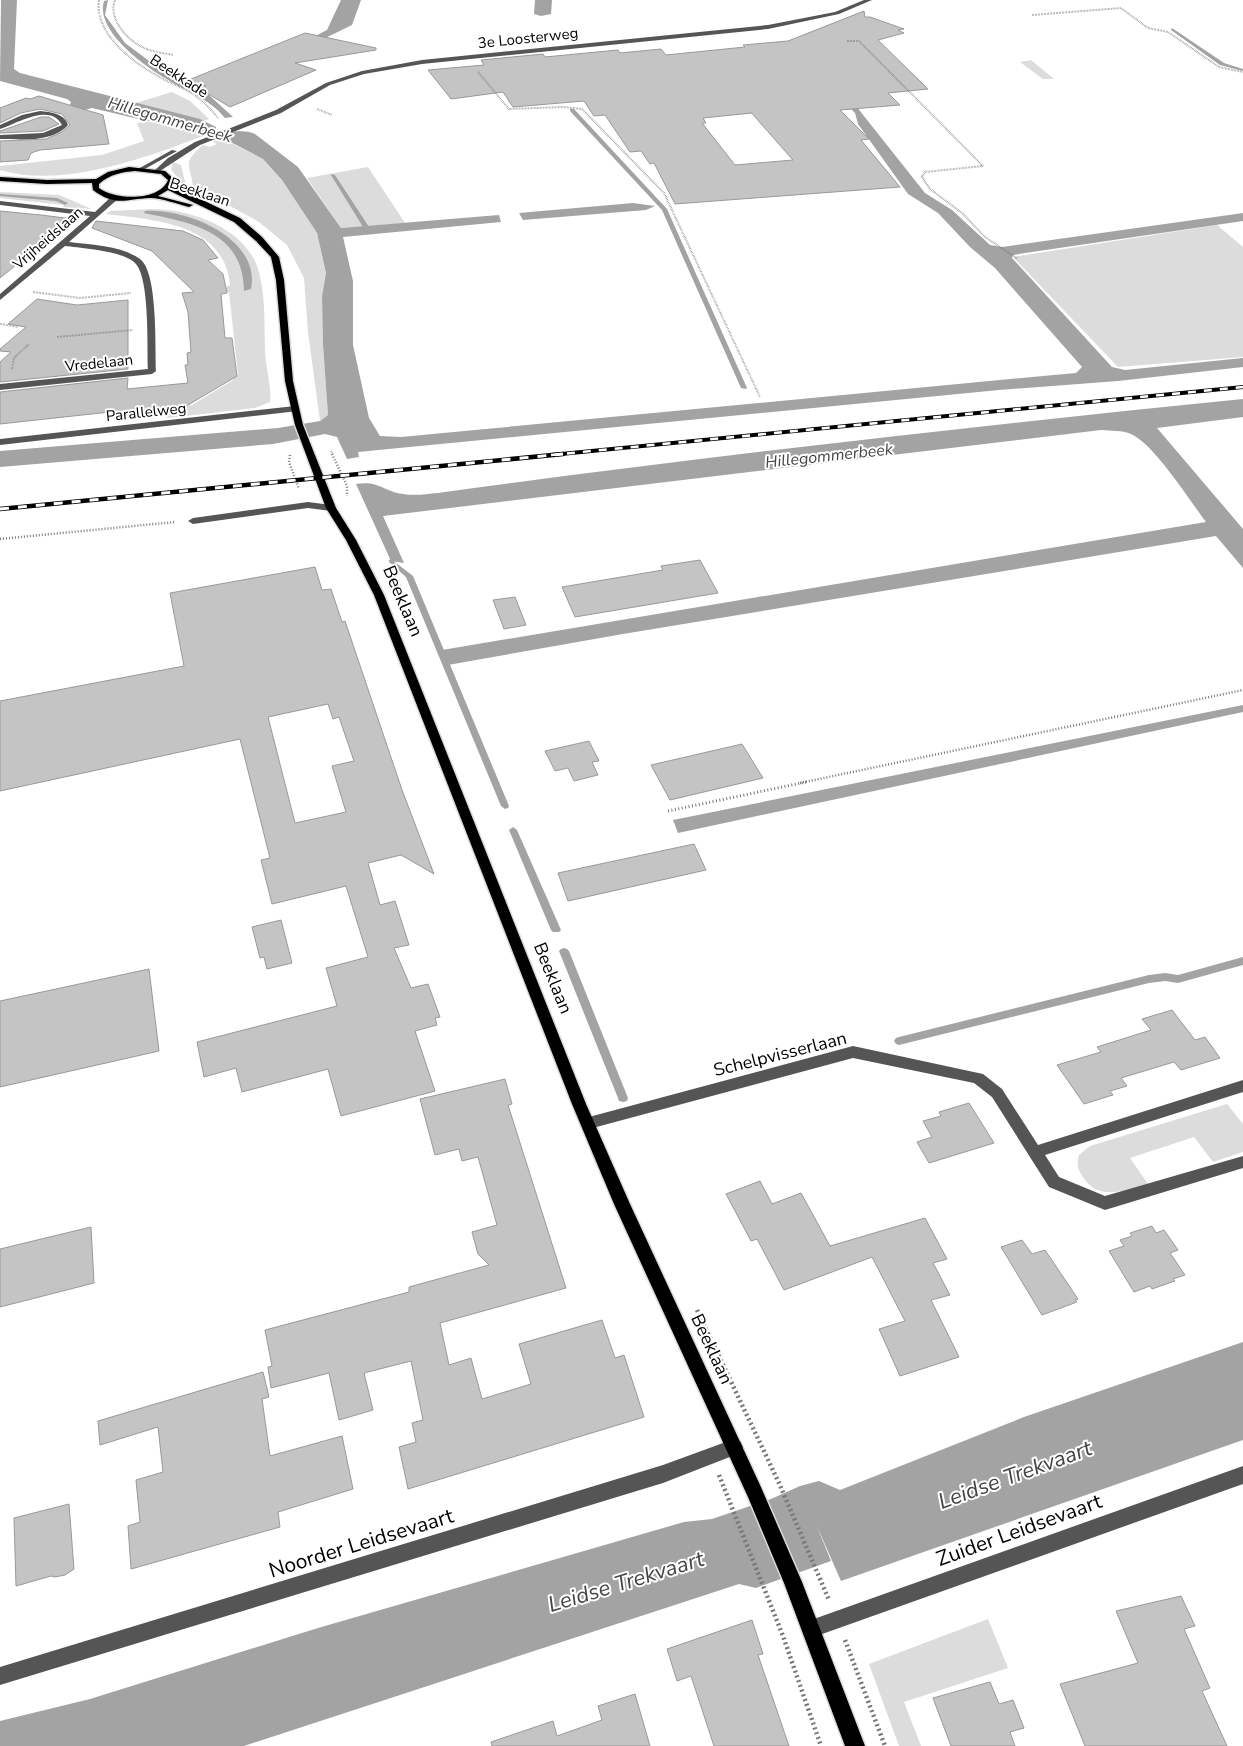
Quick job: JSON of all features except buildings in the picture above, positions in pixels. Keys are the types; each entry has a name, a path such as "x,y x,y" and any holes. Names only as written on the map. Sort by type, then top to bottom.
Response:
{"main road":[{"path":"0,179 47,182 98,180 114,172 140,168 158,170 171,177 168,187 148,196 115,198 103,195 95,189 0,187"},
{"path":"95,189 98,180"},
{"name":"Beeklaan","path":"168,187 237,220 241,225"},
{"name":"Beeklaan","path":"148,196 198,208 241,225 260,239 275,256 280,280 289,381 295,409 299,425 331,508 351,540 379,595 588,1123 622,1204 754,1491 793,1582 855,1746"}],"street":[{"name":"3e Loosterweg","path":"158,170 169,161 212,136 272,114 329,84 367,72 422,62 768,27 837,13 869,0"},
{"path":"0,127 46,112 64,120 65,125 55,132 0,137"},
{"name":"3e Loosterweg","path":"140,168 170,153 200,142"},
{"name":"Vrijheidslaan","path":"0,298 115,198"},
{"path":"0,203 96,214"},
{"name":"Vredelaan","path":"0,387 152,371 149,292 145,273 138,262 116,250 63,243"},
{"path":"0,286 11,288"},
{"name":"Parallelweg","path":"0,442 295,409"},
{"path":"194,521 308,505 331,508"},
{"name":"Schelpvisserlaan","path":"588,1123 853,1052 978,1078 997,1093 1054,1182 1105,1203 1243,1162"},
{"path":"1035,1152 1243,1086"},
{"name":"Noorder Leidsevaart","path":"0,1676 663,1474 734,1446"},
{"name":"Zuider Leidsevaart","path":"811,1629 1243,1475"}],"path":[{"name":"Beekkade","path":"99,0 97,8 100,18 113,39 151,73 195,95 218,118 218,122"},
{"path":"115,0 112,4 112,14 118,25 140,46 173,55"},
{"path":"1032,15 1121,8 1148,28 1168,32 1219,67 1243,72"},
{"path":"847,41 859,41 983,166 926,172 922,177 930,190 962,213 994,244 1018,259"},
{"path":"485,80 509,108 520,110 566,105 582,109 664,193 760,397"},
{"path":"11,288 80,298 149,292"},
{"path":"0,324 18,327"},
{"path":"57,337 151,328"},
{"path":"10,386 14,358 29,344"},
{"path":"0,540 194,521"},
{"path":"668,811 1243,690"},
{"path":"758,1436 837,1619 886,1746"},
{"path":"728,1501 765,1591 821,1746"}],"shaded area":[{"path":"1031,60 1054,79 1043,79 1020,62"},
{"path":"172,92 190,101 209,119 203,121 136,103"},
{"path":"155,121 184,127 200,135 208,134 132,161 78,173 51,176 25,175 0,170 0,166 102,155 144,141 137,123"},
{"path":"221,138 263,159 282,180 317,233 326,273 322,296 328,415 320,421 308,332 304,278 287,245 259,222 193,186 189,168 192,156 203,145 210,147 217,144 213,142"},
{"path":"173,162 181,165 187,190 183,193 177,187 177,177 171,169"},
{"path":"368,167 405,223 341,228 307,178"},
{"path":"0,192 59,195 92,209 0,198"},
{"path":"152,209 182,212 213,223 240,241 250,252 257,266 262,286 265,356 270,402 255,408 167,418 167,410 192,405 233,380 232,376 238,375 229,292 226,292 226,287 230,285 225,264 215,249 201,237 184,228 145,219 106,214 110,211"},
{"path":"1217,225 1243,247 1243,357 1118,367 1013,257"},
{"path":"1227,1104 1243,1124 1243,1152 1213,1162 1194,1137 1130,1158 1148,1184 1122,1191 1105,1192 1097,1189 1089,1185 1080,1172 1078,1164 1079,1155 1090,1146"},
{"path":"988,1619 1008,1668 904,1702 921,1746 899,1746 869,1664"}],"water":[{"name":"Hillegommerbeek","path":"1,0 17,0 14,69 20,73 200,119 216,127 216,131 246,131 255,134 298,167 341,228 499,215 501,222 343,237 353,281 353,345 369,418 380,436 401,437 1076,373 1082,367 995,268 970,247 938,213 908,194 858,124 855,113 816,74 856,106 925,193 952,210 990,245 1002,247 1243,213 1243,221 1025,253 1013,255 1012,258 1112,367 1125,370 1243,358 1243,367 1118,381 999,390 358,452 359,457 347,459 337,437 325,434 273,444 0,467 0,451 278,428 320,421 328,415 322,296 326,273 317,233 282,180 263,159 221,137 210,134 200,135 184,127 147,121 92,108 67,115 71,102 67,99 0,81"},
{"path":"108,0 105,15 125,43 168,75 209,95 233,117 225,118 212,105 145,65 123,46 114,35 103,12 104,1"},
{"path":"341,0 361,0 352,25 278,61 255,67 327,30"},
{"path":"535,0 552,0 551,14 541,16 534,14"},
{"path":"633,203 655,206 646,210 523,220 519,213"},
{"path":"145,211 162,211 199,221 233,241 244,255 251,271 251,289 244,291 241,271 235,255 225,243 212,233 180,221 144,213"},
{"name":"Hillegommerbeek","path":"1243,399 1243,417 1157,428 1243,529 1243,568 1216,536 623,634 448,665 442,650 1206,522 1161,461 1140,440 1128,433 1101,430 383,516 404,563 391,561 356,484 370,483 396,493 425,494 840,442"},
{"path":"1243,705 1243,712 678,833 673,820"},
{"name":"Leidse Trekvaart","path":"1243,1342 1243,1440 841,1581 816,1524 831,1561 756,1588 739,1584 244,1746 0,1746 0,1721 90,1699 318,1628 684,1522 712,1519 771,1499 800,1486 819,1481 840,1490 1024,1417"}],"waterway":[{"path":"1172,29 1222,64 1243,70"},
{"path":"572,110 664,209 744,388"},
{"path":"333,175 366,227"},
{"path":"0,195 57,200 65,203"},
{"path":"391,561 409,576 505,806"},
{"path":"513,830 556,930"},
{"path":"564,951 623,1098"},
{"path":"899,1041 1149,979 1165,977 1178,979 1243,961"}],"railway":[{"path":"551,455 1243,387"},
{"path":"0,509 563,454"}]}
